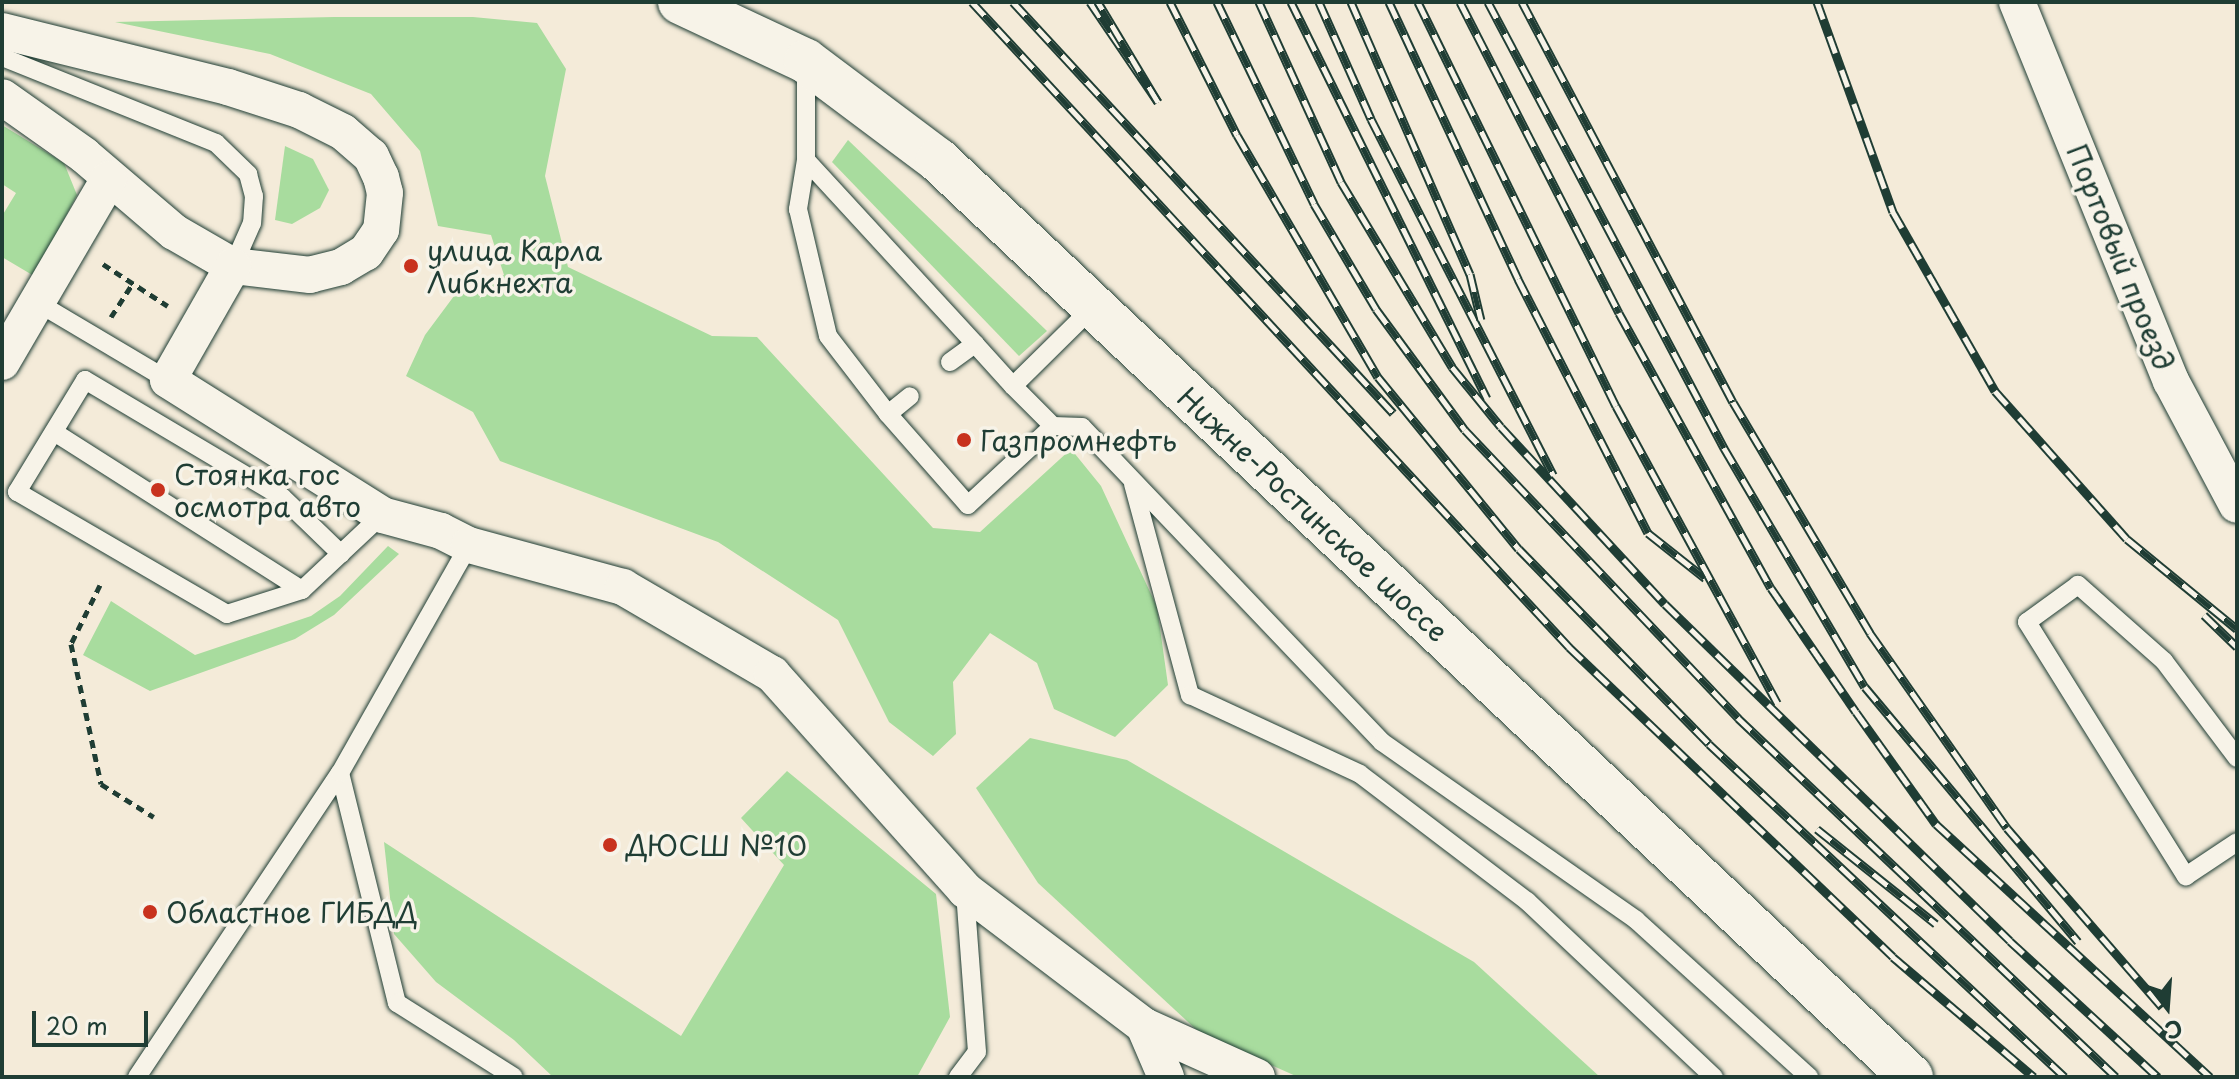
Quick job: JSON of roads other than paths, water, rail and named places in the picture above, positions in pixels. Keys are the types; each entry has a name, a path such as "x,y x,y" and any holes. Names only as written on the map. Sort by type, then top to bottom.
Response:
{"street":[{"name":"Нижне-Ростинское шоссе","path":"680,2 806,61 938,160 1911,1077"},
{"name":"Портовый проезд","path":"2017,2 2171,381 2237,505"},
{"path":"2,31 228,87 299,110 343,132 371,156 385,193 381,230 366,252 341,267 310,275 233,266 174,232 2,97"},
{"path":"2,362 40,304 109,179"},
{"path":"233,266 168,380 382,515 441,531 469,545 623,587 772,674 965,890 1144,1026 1257,1077"},
{"path":"1144,1026 1166,1077"}],"lane":[{"path":"2,57 216,143 248,174 254,196 252,223 233,266"},
{"path":"806,61 806,160 798,209 828,336 888,414 968,505 1053,426"},
{"path":"806,160 1013,386 1053,426 1082,427 1382,742 1636,920 1809,1077"},
{"path":"40,304 168,380"},
{"path":"1013,386 1093,307"},
{"path":"950,362 975,344"},
{"path":"341,554 282,497 85,380 17,492 227,614 302,590 341,554 382,515"},
{"path":"888,414 910,396"},
{"path":"54,432 302,590"},
{"path":"1132,481 1190,695 1360,774 1527,901 1714,1077"},
{"path":"137,1077 340,773 469,545"},
{"path":"2237,758 2164,661 2078,585 2027,622 2186,876 2237,842"},
{"path":"340,773 397,1003 514,1077"},
{"path":"958,1077 977,1052 965,890"}],"railway":[{"path":"972,2 1569,647 1893,957 2034,1077"},
{"path":"1013,2 1393,413"},
{"path":"1090,2 1158,102 1098,2"},
{"path":"1170,2 1237,135 1378,377 1519,549 1709,744 2065,1077"},
{"path":"1217,2 1314,204 1376,309 1465,430 1738,718 2116,1077"},
{"path":"1259,2 1341,182 1452,367 1501,427 1665,604 2010,941 2158,1077"},
{"path":"1291,2 1487,398"},
{"path":"1319,2 1371,119 1553,475"},
{"path":"1351,2 1470,274 1481,320"},
{"path":"1389,2 1518,279 1648,533 1705,578"},
{"path":"1418,2 1616,406 1777,703"},
{"path":"1460,2 1619,313 1771,588 1856,712 1936,824 2210,1077"},
{"path":"1488,2 1724,448 1865,687 2078,942"},
{"path":"1522,2 1733,402 1870,633 2007,828 2162,1007"},
{"path":"1817,2 1893,212 1995,391 2127,539 2237,629"},
{"path":"2204,615 2237,647"},
{"path":"1817,829 1936,924"}],"place":[{"name":"улица Карла Либкнехта","path":"411,266"},
{"name":"Газпромнефть","path":"964,440"},
{"name":"Стоянка гос осмотра авто","path":"158,490"},
{"name":"ДЮСШ №10","path":"610,845"},
{"name":"Областное ГИБДД","path":"150,912"}]}
